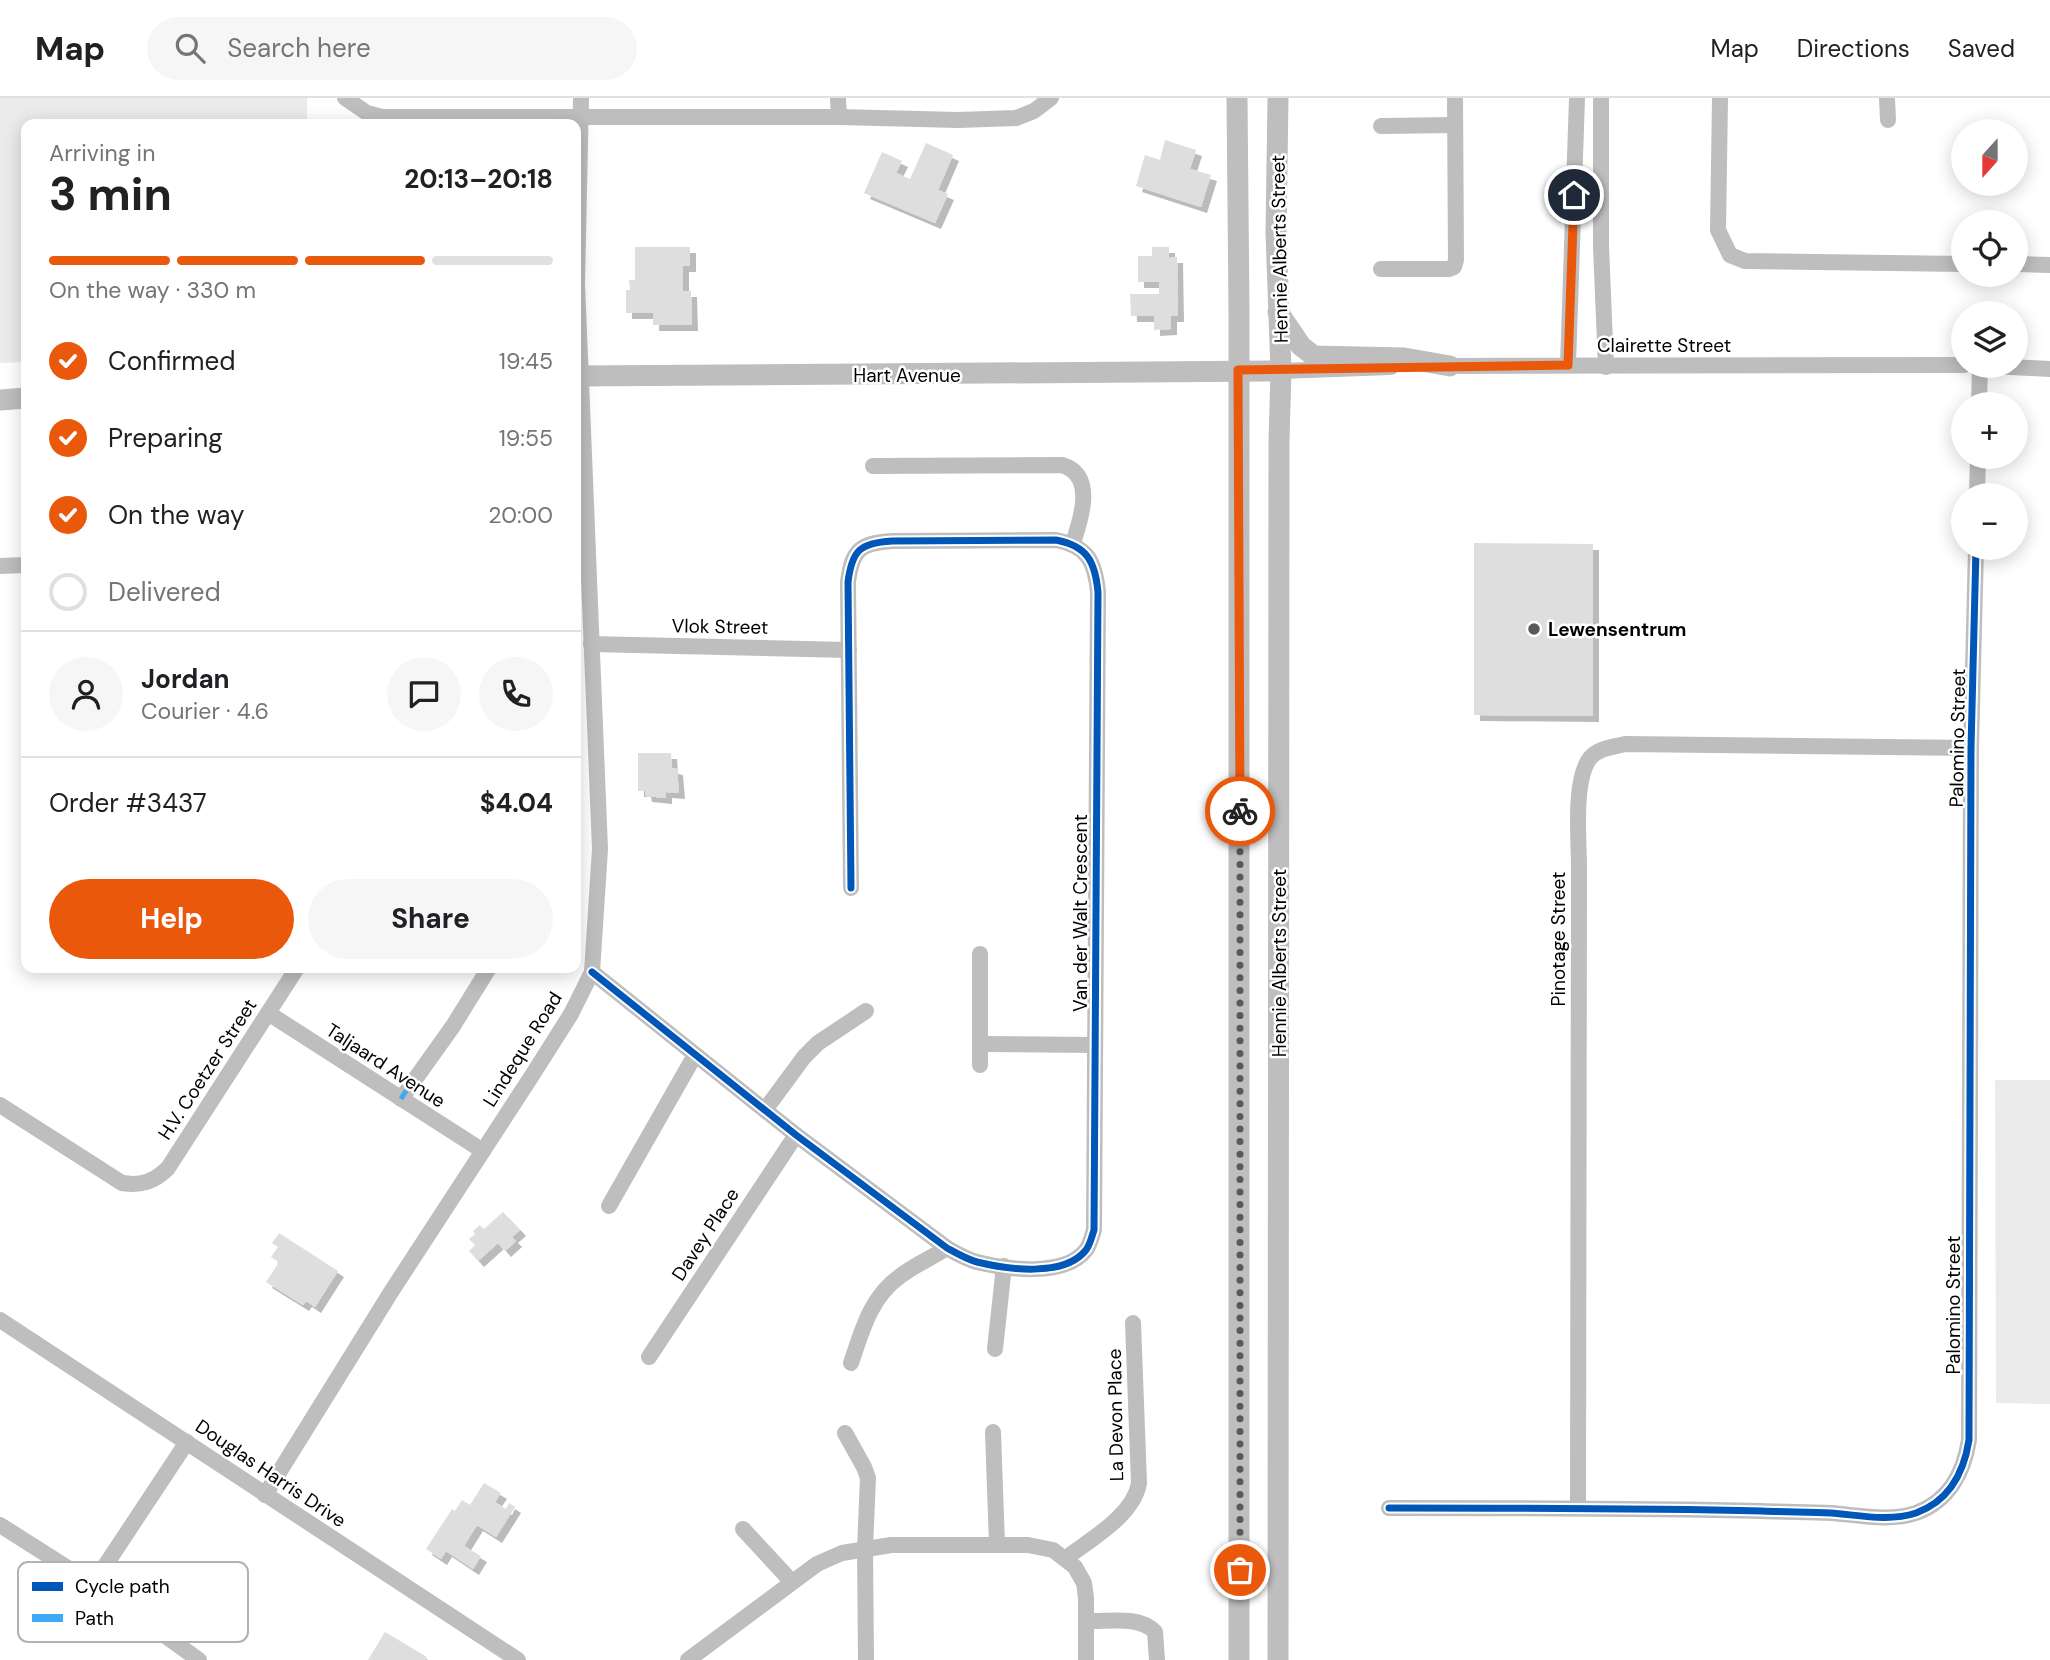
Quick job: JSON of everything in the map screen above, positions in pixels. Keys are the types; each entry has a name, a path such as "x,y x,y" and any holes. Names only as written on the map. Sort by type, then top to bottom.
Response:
{"street":[{"path":"345,98 367,113 382,117 839,117 958,120 1016,118 1034,111 1051,98"},
{"name":"Lindeque Road","path":"581,98 581,117"},
{"path":"838,98 839,117"},
{"name":"Hennie Alberts Street","path":"1237,98 1239,1660"},
{"name":"Hennie Alberts Street","path":"1278,98 1277,310 1281,371 1278,1660"},
{"path":"1381,269 1454,267 1455,98"},
{"path":"1568,365 1577,98"},
{"path":"1601,98 1601,247 1606,367"},
{"path":"1720,98 1718,230 1730,255 1745,261 1951,264"},
{"path":"1887,98 1888,120"},
{"path":"1381,126 1455,125"},
{"path":"2028,264 2050,265"},
{"path":"1277,310 1301,346 1314,356 1404,358 1450,366"},
{"name":"Clairette Street","path":"1281,371 1450,366 1951,365"},
{"path":"2028,368 2050,369"},
{"name":"Hart Avenue","path":"581,376 1281,371"},
{"path":"0,400 21,398"},
{"name":"Lindeque Road","path":"265,1495 391,1292 570,1014 592,972 600,849 581,438"},
{"path":"851,888 848,582 850,564 859,549 874,542 892,541 1056,540 1073,543 1083,508 1079,475 1072,468 1062,466 873,466"},
{"name":"Van der Walt Crescent","path":"592,972 796,1135 947,1248 974,1261 1040,1269 1071,1262 1087,1250 1094,1230 1098,592 1096,570 1087,554 1073,543"},
{"name":"Palomino Street","path":"1389,1508 1578,1507 1901,1517 1925,1509 1951,1489 1965,1461 1969,1440 1972,748 1976,560"},
{"path":"0,566 21,565"},
{"name":"Vlok Street","path":"591,644 849,650"},
{"name":"Pinotage Street","path":"1578,1507 1578,867 1583,771 1591,758 1602,749 1625,744 1972,748"},
{"path":"980,954 980,1065"},
{"name":"H.V. Coetzer Street","path":"0,1105 109,1176 122,1182 142,1184 158,1178 168,1168 294,973"},
{"path":"401,1099 453,1026 486,973"},
{"path":"765,1110 804,1057 866,1011"},
{"name":"Taljaard Avenue","path":"268,1013 483,1151"},
{"path":"980,1044 1095,1045"},
{"path":"608,1206 695,1055"},
{"name":"Davey Place","path":"649,1357 796,1135"},
{"path":"851,1363 866,1319 884,1290 899,1276 947,1248"},
{"path":"995,1349 1004,1266"},
{"name":"Douglas Harris Drive","path":"0,1320 518,1660"},
{"name":"La Devon Place","path":"1066,1558 1125,1511 1137,1494 1139,1483 1133,1323"},
{"path":"993,1432 997,1545"},
{"path":"845,1433 868,1478 865,1548 866,1660"},
{"path":"108,1562 187,1442"},
{"path":"0,1524 59,1562"},
{"path":"743,1529 791,1581"},
{"path":"688,1660 791,1581 830,1558 865,1548 891,1545 1040,1546 1053,1550 1075,1567 1084,1583 1086,1660"},
{"path":"1086,1621 1138,1622 1148,1625 1155,1632 1157,1660"},
{"path":"174,1642 199,1660"}],"shaded area":[{"path":"0,98 307,98 307,119 21,119 21,362 0,363"},
{"path":"1995,1080 2050,1080 2050,1404 1996,1403"}],"building":[{"path":"1165,140 1196,150 1190,169 1211,175 1201,207 1136,186 1145,155 1160,160"},
{"path":"926,143 953,155 938,190 948,194 935,223 864,193 882,152 902,161 896,173 910,179"},
{"path":"635,247 690,247 690,266 683,266 683,291 691,291 692,325 653,325 653,313 626,313 626,290 630,290 629,280 635,280"},
{"path":"1152,247 1169,247 1169,257 1177,257 1178,316 1171,316 1171,329 1154,330 1154,316 1131,316 1130,294 1159,294 1159,282 1138,282 1138,256 1152,256"},
{"name":"Lewensentrum","path":"1474,543 1593,544 1593,716 1474,715"},
{"path":"638,753 671,753 672,768 677,769 679,793 666,792 666,798 646,796 645,791 638,791"},
{"path":"503,1212 520,1230 512,1237 516,1241 505,1251 498,1243 478,1261 469,1251 475,1245 469,1239 475,1234 473,1231 480,1225 484,1229"},
{"path":"279,1233 338,1271 315,1307 306,1301 303,1305 266,1282 279,1262 271,1257 278,1247 272,1243"},
{"path":"484,1483 501,1493 495,1502 506,1509 509,1503 515,1507 496,1537 477,1525 464,1546 481,1556 473,1569 446,1551 441,1559 426,1549 452,1509 455,1511 462,1500 470,1505"},
{"path":"385,1632 427,1657 425,1660 368,1660"}],"marked path":[{"path":"401,1099 414,1078"}],"cycle path":[{"path":"592,972 796,1135 947,1248 977,1262 1018,1269 1049,1268 1076,1259 1087,1248 1094,1230 1098,592 1092,564 1075,546 1056,540 892,541 865,546 855,555 848,582 851,888"},
{"path":"1389,1508 1715,1510 1895,1517 1928,1508 1953,1484 1959,1474 1969,1440 1971,748 1976,560"}],"way so far":[{"path":"1240,811 1240,1570"}],"place":[{"name":"Lewensentrum","path":"1534,629"}],"route":[{"path":"1240,811 1238,370 1568,365 1574,195"}]}
